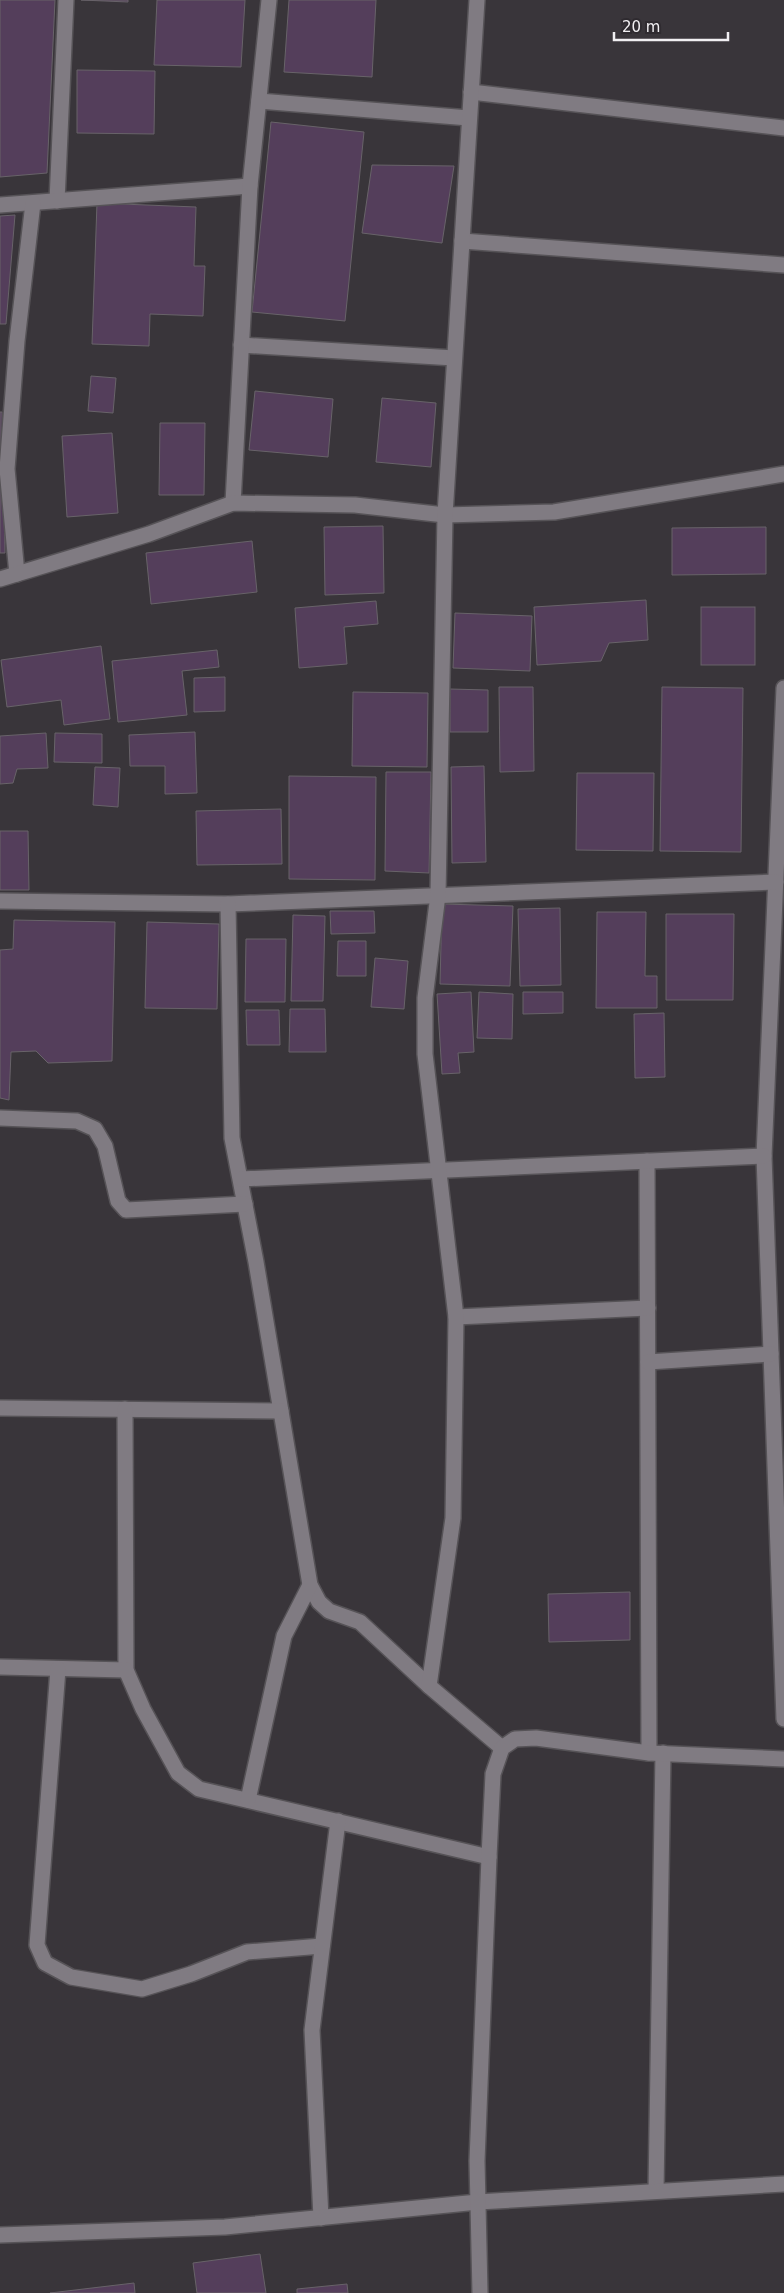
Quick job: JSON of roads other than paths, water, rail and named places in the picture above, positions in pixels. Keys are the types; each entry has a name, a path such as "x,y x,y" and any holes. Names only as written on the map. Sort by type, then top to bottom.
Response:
{"street":[{"path":"57,201 66,0"},
{"path":"233,503 250,186 269,0"},
{"path":"429,1686 454,1518 456,1317 437,1170 425,1045 425,998 438,895 445,515 477,0"},
{"path":"471,92 784,128"},
{"path":"259,101 469,118"},
{"path":"0,205 250,186"},
{"path":"17,574 7,469 17,342 33,202"},
{"path":"462,241 784,265"},
{"path":"241,345 454,358"},
{"path":"0,579 149,534 233,503 355,505 445,515 554,512 784,474"},
{"path":"784,688 781,809 764,1156 771,1354 780,1496 784,1719"},
{"path":"0,901 228,904 776,882"},
{"path":"228,904 232,1138 282,1411 310,1585 319,1602 329,1611 360,1622 429,1686 502,1748"},
{"path":"0,1118 77,1121 95,1129 105,1146 118,1202 126,1210 245,1204"},
{"path":"241,1179 764,1156"},
{"path":"647,1161 648,1362 656,1753 656,2191"},
{"path":"456,1317 648,1308"},
{"path":"648,1362 771,1354"},
{"path":"0,1408 282,1411"},
{"path":"124,1409 126,1670 143,1709 178,1773 199,1789 489,1857"},
{"path":"248,1800 284,1636 310,1585"},
{"path":"0,1667 126,1670"},
{"path":"58,1668 37,1945 45,1963 71,1977 142,1989 191,1974 247,1952 322,1946"},
{"path":"480,2293 477,2161 489,1857 493,1774 502,1748 515,1739 536,1738 656,1753 784,1759"},
{"path":"321,2218 312,2030 338,1822"},
{"path":"0,2235 225,2227 478,2202 784,2184"}]}
